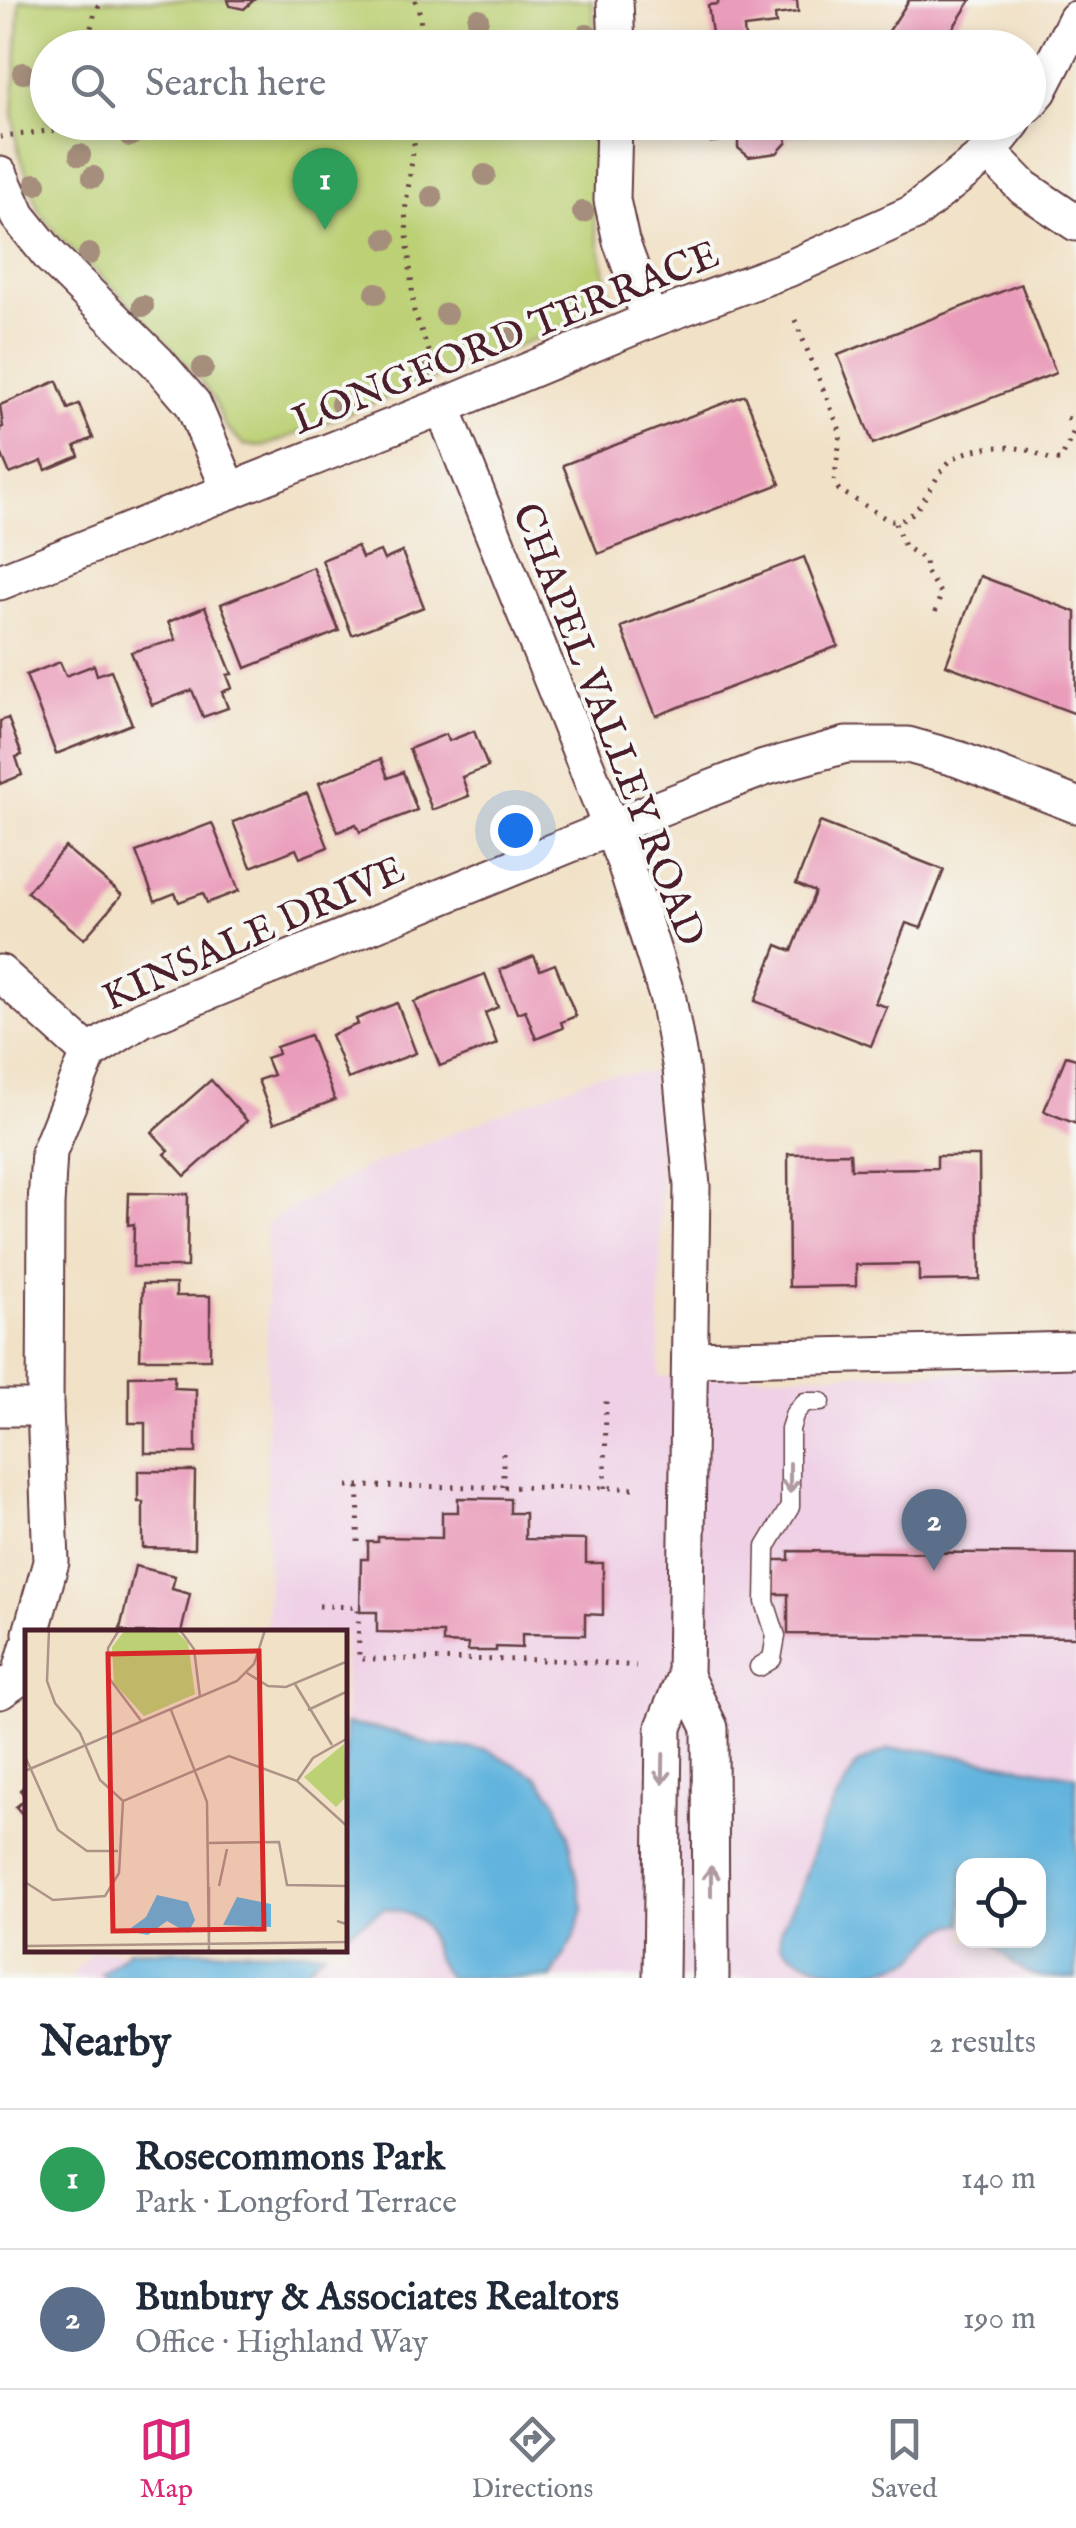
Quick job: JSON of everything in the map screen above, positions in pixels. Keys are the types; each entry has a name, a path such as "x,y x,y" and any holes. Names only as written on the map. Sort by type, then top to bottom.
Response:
{"street":[{"path":"614,0 616,30"},
{"path":"1046,79 1076,19"},
{"path":"614,140 612,200 621,241 650,320"},
{"name":"LONGFORD TERRACE","path":"0,582 788,268 913,212 998,140"},
{"path":"988,152 1024,188 1076,224"},
{"path":"0,175 18,216 51,257 156,362 192,404 230,490"},
{"name":"CHAPEL VALLEY ROAD","path":"442,406 611,827 668,999 682,1069 692,1186 686,1676 664,1727 661,1978"},
{"name":"KINSALE DRIVE","path":"32,1630 50,1562 45,1408 50,1152 89,1053 142,1018 611,827 764,768 846,745 924,750 1014,779 1076,806"},
{"path":"0,973 89,1053"},
{"path":"691,1360 1076,1350"},
{"path":"0,1408 45,1408"},
{"path":"0,1691 19,1678 25,1657"},
{"name":"CHAPEL VALLEY ROAD","path":"686,1676 710,1728 712,1978"}],"lane":[{"path":"759,1667 772,1658 776,1636 766,1602 766,1547 790,1507 790,1429 805,1402 822,1402"}],"path":[{"path":"90,30 103,0"},
{"path":"415,0 421,30"},
{"path":"0,138 30,134"},
{"path":"414,140 405,212 414,311 430,357"},
{"path":"795,320 841,433 834,482 839,490 895,523 904,546 925,560 926,572 941,594 935,613"},
{"path":"895,523 923,501 938,471 957,456 1008,447 1061,460 1076,424 1068,418"},
{"path":"605,1488 606,1397"},
{"path":"503,1446 503,1488"},
{"path":"347,1486 638,1488"},
{"path":"358,1542 359,1486"},
{"path":"945,1490 945,1553"},
{"path":"319,1606 358,1608 360,1658 560,1660 636,1666"}],"shaded area":[{"path":"653,1073 659,1138 659,1377 1076,1370 1076,1978 551,1978 583,1908 569,1836 555,1799 538,1777 488,1750 430,1745 396,1732 348,1724 348,1630 267,1630 267,1223 362,1169 597,1075"},
{"path":"385,1908 417,1915 429,1930 434,1953 448,1978 298,1978 322,1953 348,1953 348,1931"},
{"path":"91,1953 126,1953 102,1975 106,1978 69,1978"}],"green space":[{"path":"20,0 592,0 595,30 30,30 30,140 594,140 594,220 610,296 604,307 588,318 266,446 244,445 224,425 214,400 196,374 39,212 17,145 13,113"}],"water":[{"path":"348,1724 396,1732 430,1745 488,1750 538,1777 555,1799 569,1836 583,1909 574,1939 551,1978 448,1978 423,1925 403,1912 385,1908 348,1931"},
{"path":"889,1749 923,1750 1076,1776 1076,1978 1027,1972 997,1948 1046,1948 1046,1858 956,1858 956,1925 941,1931 914,1959 898,1965 846,1972 812,1964 780,1945 780,1931 801,1888 822,1824 857,1764"},
{"path":"125,1953 322,1953 298,1978 106,1978 101,1974"}],"building":[{"path":"228,0 254,0 244,9 230,6"},
{"path":"718,0 797,0 798,12 775,15 776,24 744,30 711,30 708,5 718,4"},
{"path":"909,0 971,0 952,30 890,30"},
{"path":"738,140 787,142 777,153 749,157 738,148"},
{"path":"1021,284 1056,373 873,444 838,355"},
{"path":"57,381 68,409 79,404 93,438 75,446 79,456 46,470 42,461 10,474 0,450 0,405"},
{"path":"745,395 780,484 598,554 563,465"},
{"path":"357,546 362,558 380,551 384,560 402,552 424,607 352,635 322,560"},
{"path":"804,557 838,646 656,716 621,627"},
{"path":"313,567 339,631 246,668 221,604"},
{"path":"980,576 1076,612 1076,714 946,665"},
{"path":"205,607 232,674 227,675 232,688 222,692 228,708 203,717 192,690 152,705 131,652 176,640 168,622"},
{"path":"60,662 66,676 94,665 97,675 111,670 132,724 56,754 26,675"},
{"path":"8,718 22,755 16,757 22,775 0,784 0,721"},
{"path":"474,731 488,767 462,777 469,796 432,810 409,749 446,734 449,741"},
{"path":"381,759 388,778 403,772 417,810 360,832 356,824 338,832 319,783"},
{"path":"307,793 328,847 300,858 296,849 251,867 233,822"},
{"path":"820,822 944,870 921,928 906,923 875,1003 887,1007 871,1046 755,1001 777,945 792,951 815,892 796,884"},
{"path":"212,823 239,891 207,903 203,893 179,902 175,893 155,901 136,852"},
{"path":"65,847 122,895 84,939 27,892"},
{"path":"534,956 540,970 555,964 576,1016 561,1022 563,1028 536,1039 525,1010 517,1013 500,970"},
{"path":"485,974 498,1007 485,1013 497,1044 440,1066 414,1002"},
{"path":"397,1003 416,1053 348,1079 331,1035 358,1024 356,1019"},
{"path":"310,1035 335,1100 274,1123 258,1080 273,1075 266,1058 278,1054 276,1047"},
{"path":"1066,1056 1076,1059 1076,1124 1044,1111"},
{"path":"211,1080 247,1121 185,1176 152,1132"},
{"path":"850,1153 851,1169 937,1168 937,1156 979,1156 980,1280 919,1281 919,1264 856,1265 856,1286 789,1287 788,1154"},
{"path":"129,1193 188,1194 187,1267 133,1267 134,1224 128,1225"},
{"path":"143,1284 176,1284 176,1296 210,1296 210,1359 140,1359"},
{"path":"174,1375 174,1388 196,1389 196,1453 145,1453 145,1423 129,1423 129,1376"},
{"path":"138,1471 195,1471 194,1549 143,1548"},
{"path":"458,1498 510,1499 510,1513 525,1513 525,1539 586,1540 586,1563 603,1563 603,1615 585,1614 585,1635 522,1634 522,1648 468,1651 468,1644 443,1643 443,1633 377,1632 377,1612 360,1612 361,1559 368,1559 368,1542 378,1542 378,1537 442,1538 442,1512 458,1512"},
{"path":"789,1551 1076,1554 1076,1637 788,1634 788,1594 773,1594 774,1560 789,1560"},
{"path":"135,1566 175,1576 172,1589 190,1594 182,1630 120,1629"},
{"path":"25,1800 25,1817 16,1807"}],"place":[{"name":"Rosecommons Park","path":"325,230"},
{"name":"Bunbury & Associates Realtors","path":"934,1571"}]}
